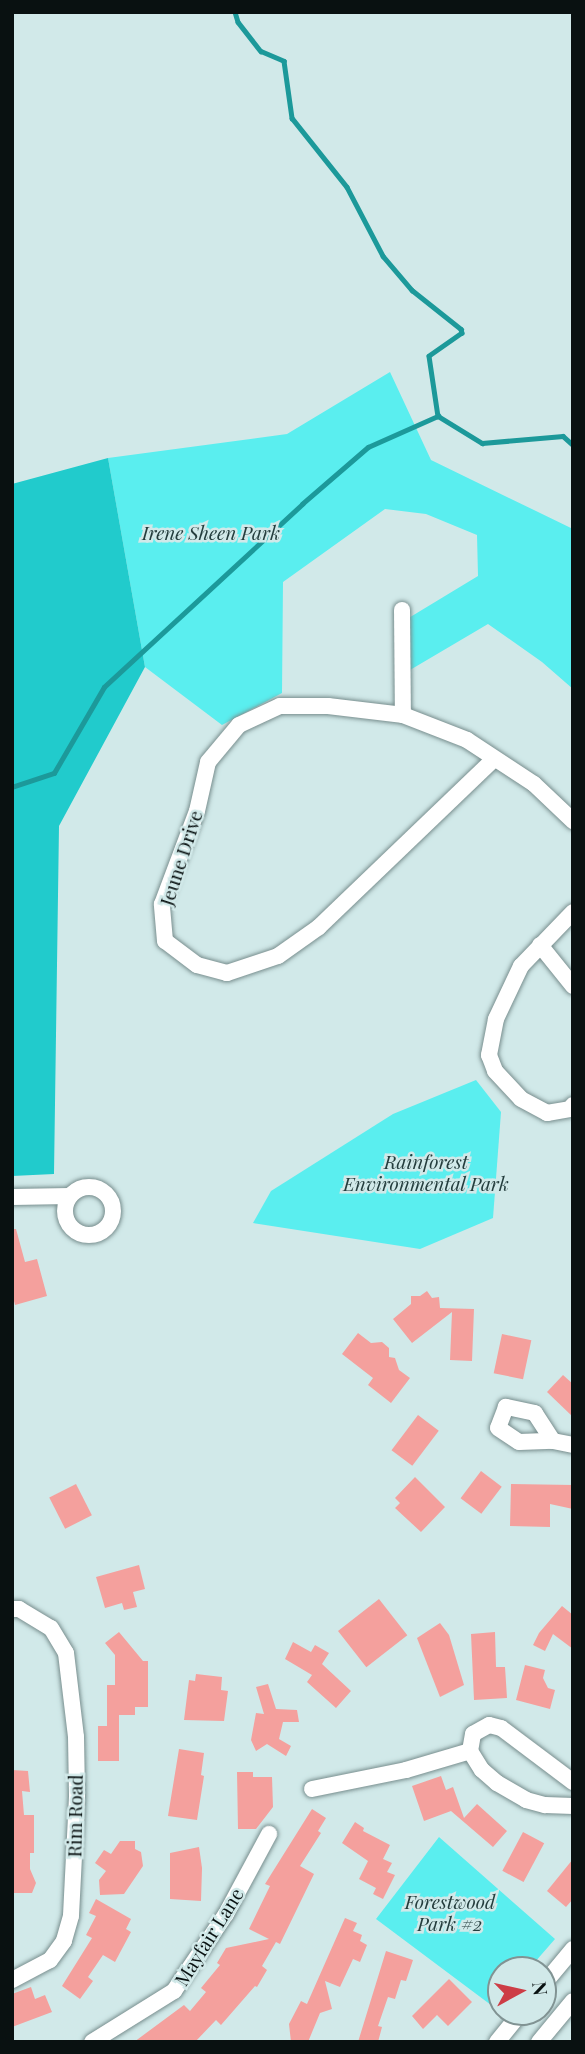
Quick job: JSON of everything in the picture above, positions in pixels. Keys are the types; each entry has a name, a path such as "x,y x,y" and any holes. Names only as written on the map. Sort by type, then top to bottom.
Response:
{"street":[{"path":"402,610 403,715"},
{"name":"Jeune Drive","path":"494,759 319,928 278,956 227,973 197,965 165,942 162,904 197,811 208,762 239,725 280,706 328,706 403,715 467,740 534,784 573,821"},
{"path":"573,912 521,966 496,1019 489,1055 495,1071 521,1099 547,1113 570,1109 573,1105"},
{"path":"540,944 573,986"},
{"path":"12,1197 70,1196"},
{"path":"553,1441 573,1445"},
{"name":"Rim Road","path":"12,1609 19,1609 51,1628 66,1653 76,1737 77,1797 71,1916 64,1941 50,1960 12,1980"},
{"path":"573,1782 500,1728 489,1725 473,1734 470,1751 482,1770 526,1800 545,1805 573,1806"},
{"path":"312,1789 406,1770 470,1751"},
{"name":"Mayfair Lane","path":"92,2042 174,1992 226,1914 269,1834"},
{"path":"557,1969 573,1949"},
{"path":"539,2042 573,2001"},
{"path":"497,2042 510,2026"}],"green space":[{"name":"Irene Sheen Park","path":"390,372 431,460 573,529 573,689 542,662 488,624 410,670 407,619 478,576 477,535 426,514 385,509 283,582 282,693 222,725 145,667 108,458 287,434"},
{"name":"Rainforest Environmental Park","path":"476,1080 501,1112 493,1218 420,1249 253,1223 271,1191 393,1114"},
{"name":"Forestwood Park #2","path":"439,1837 555,1939 540,1956 487,1956 487,2002 376,1919"}],"shaded area":[{"path":"108,458 145,667 59,826 54,1174 12,1176 12,484"}],"building":[{"path":"12,1229 16,1229 25,1262 37,1259 47,1296 15,1305 12,1293"},
{"path":"427,1291 432,1298 439,1297 440,1308 474,1309 472,1361 450,1360 452,1312 412,1343 393,1319 411,1304 411,1296 420,1296"},
{"path":"358,1333 371,1343 382,1342 389,1348 389,1357 395,1358 399,1370 410,1378 391,1403 368,1385 373,1378 342,1354"},
{"path":"502,1334 531,1340 523,1379 494,1373"},
{"path":"563,1375 573,1384 573,1417 547,1392"},
{"path":"418,1415 439,1431 412,1466 392,1450"},
{"path":"481,1471 502,1487 481,1514 461,1498"},
{"path":"415,1477 445,1507 421,1532 395,1508 400,1503 395,1498"},
{"path":"76,1484 92,1515 65,1529 49,1498"},
{"path":"511,1484 573,1485 573,1509 550,1504 550,1527 510,1526"},
{"path":"139,1565 145,1589 133,1592 137,1607 124,1610 122,1603 105,1608 96,1577"},
{"path":"379,1599 407,1635 366,1667 338,1631"},
{"path":"562,1606 573,1615 573,1649 553,1634 545,1651 533,1645 539,1633"},
{"path":"440,1623 449,1635 464,1685 440,1697 417,1638"},
{"path":"119,1632 143,1661 148,1661 148,1707 135,1707 135,1715 119,1715 119,1761 98,1761 98,1726 107,1726 107,1685 115,1685 115,1655 105,1643"},
{"path":"495,1632 496,1667 505,1667 507,1698 474,1700 471,1634"},
{"path":"293,1642 311,1652 315,1645 329,1653 322,1664 351,1691 336,1708 307,1682 312,1675 285,1659"},
{"path":"525,1665 545,1670 543,1678 548,1688 555,1690 550,1709 516,1700"},
{"path":"196,1674 222,1677 221,1690 228,1691 224,1721 184,1720 189,1680 195,1681"},
{"path":"268,1684 276,1709 297,1710 299,1722 283,1722 279,1739 291,1746 286,1756 267,1744 256,1751 251,1740 256,1713 264,1714 256,1687"},
{"path":"179,1749 204,1753 201,1775 204,1776 197,1820 168,1816"},
{"path":"12,1770 28,1771 30,1792 22,1791 24,1815 34,1815 34,1853 30,1853 30,1869 36,1883 32,1893 12,1893"},
{"path":"237,1772 253,1772 253,1777 272,1777 273,1807 256,1829 238,1829"},
{"path":"441,1776 446,1790 453,1787 464,1818 477,1804 507,1831 493,1847 451,1811 424,1821 412,1786"},
{"path":"312,1809 326,1818 318,1831 321,1833 300,1866 314,1874 280,1944 276,1942 262,1966 267,1970 257,1987 255,1986 221,2025 216,2020 195,2042 134,2042 184,2005 190,2011 206,1992 201,1988 220,1965 217,1963 226,1948 269,1939 249,1929 270,1886 265,1884"},
{"path":"355,1822 364,1828 363,1831 390,1845 383,1859 392,1863 387,1872 395,1875 383,1899 373,1894 376,1888 359,1879 368,1861 342,1843"},
{"path":"523,1832 544,1843 524,1882 502,1871"},
{"path":"120,1841 135,1841 135,1849 141,1852 143,1866 124,1894 100,1895 99,1880 106,1871 95,1863 104,1850 111,1854"},
{"path":"199,1847 202,1868 201,1901 170,1899 170,1853"},
{"path":"573,1859 573,1899 566,1907 547,1891"},
{"path":"96,1899 131,1919 126,1929 131,1932 115,1962 103,1955 88,1977 93,1981 80,1999 62,1986 92,1938 86,1935 96,1916 89,1913"},
{"path":"345,1918 357,1923 353,1931 362,1935 360,1941 367,1945 360,1962 353,1959 340,1987 325,1981 332,2009 320,2013 308,2042 291,2042 289,2024 301,2001 307,2004"},
{"path":"386,1951 413,1960 406,1981 401,1980 395,1999 388,1997 378,2026 382,2027 378,2042 358,2042"},
{"path":"449,1979 472,2002 448,2026 437,2015 423,2029 412,2016"},
{"path":"31,1987 35,1999 45,1995 52,2012 12,2027 12,1994"}],"waterway":[{"path":"235,12 238,22 261,51 284,61 292,118 347,187 383,256 412,290 461,329 462,333 429,356 438,416 482,443 563,436 573,445"},
{"path":"12,787 54,773 104,687 302,504 368,447 438,416"}]}
